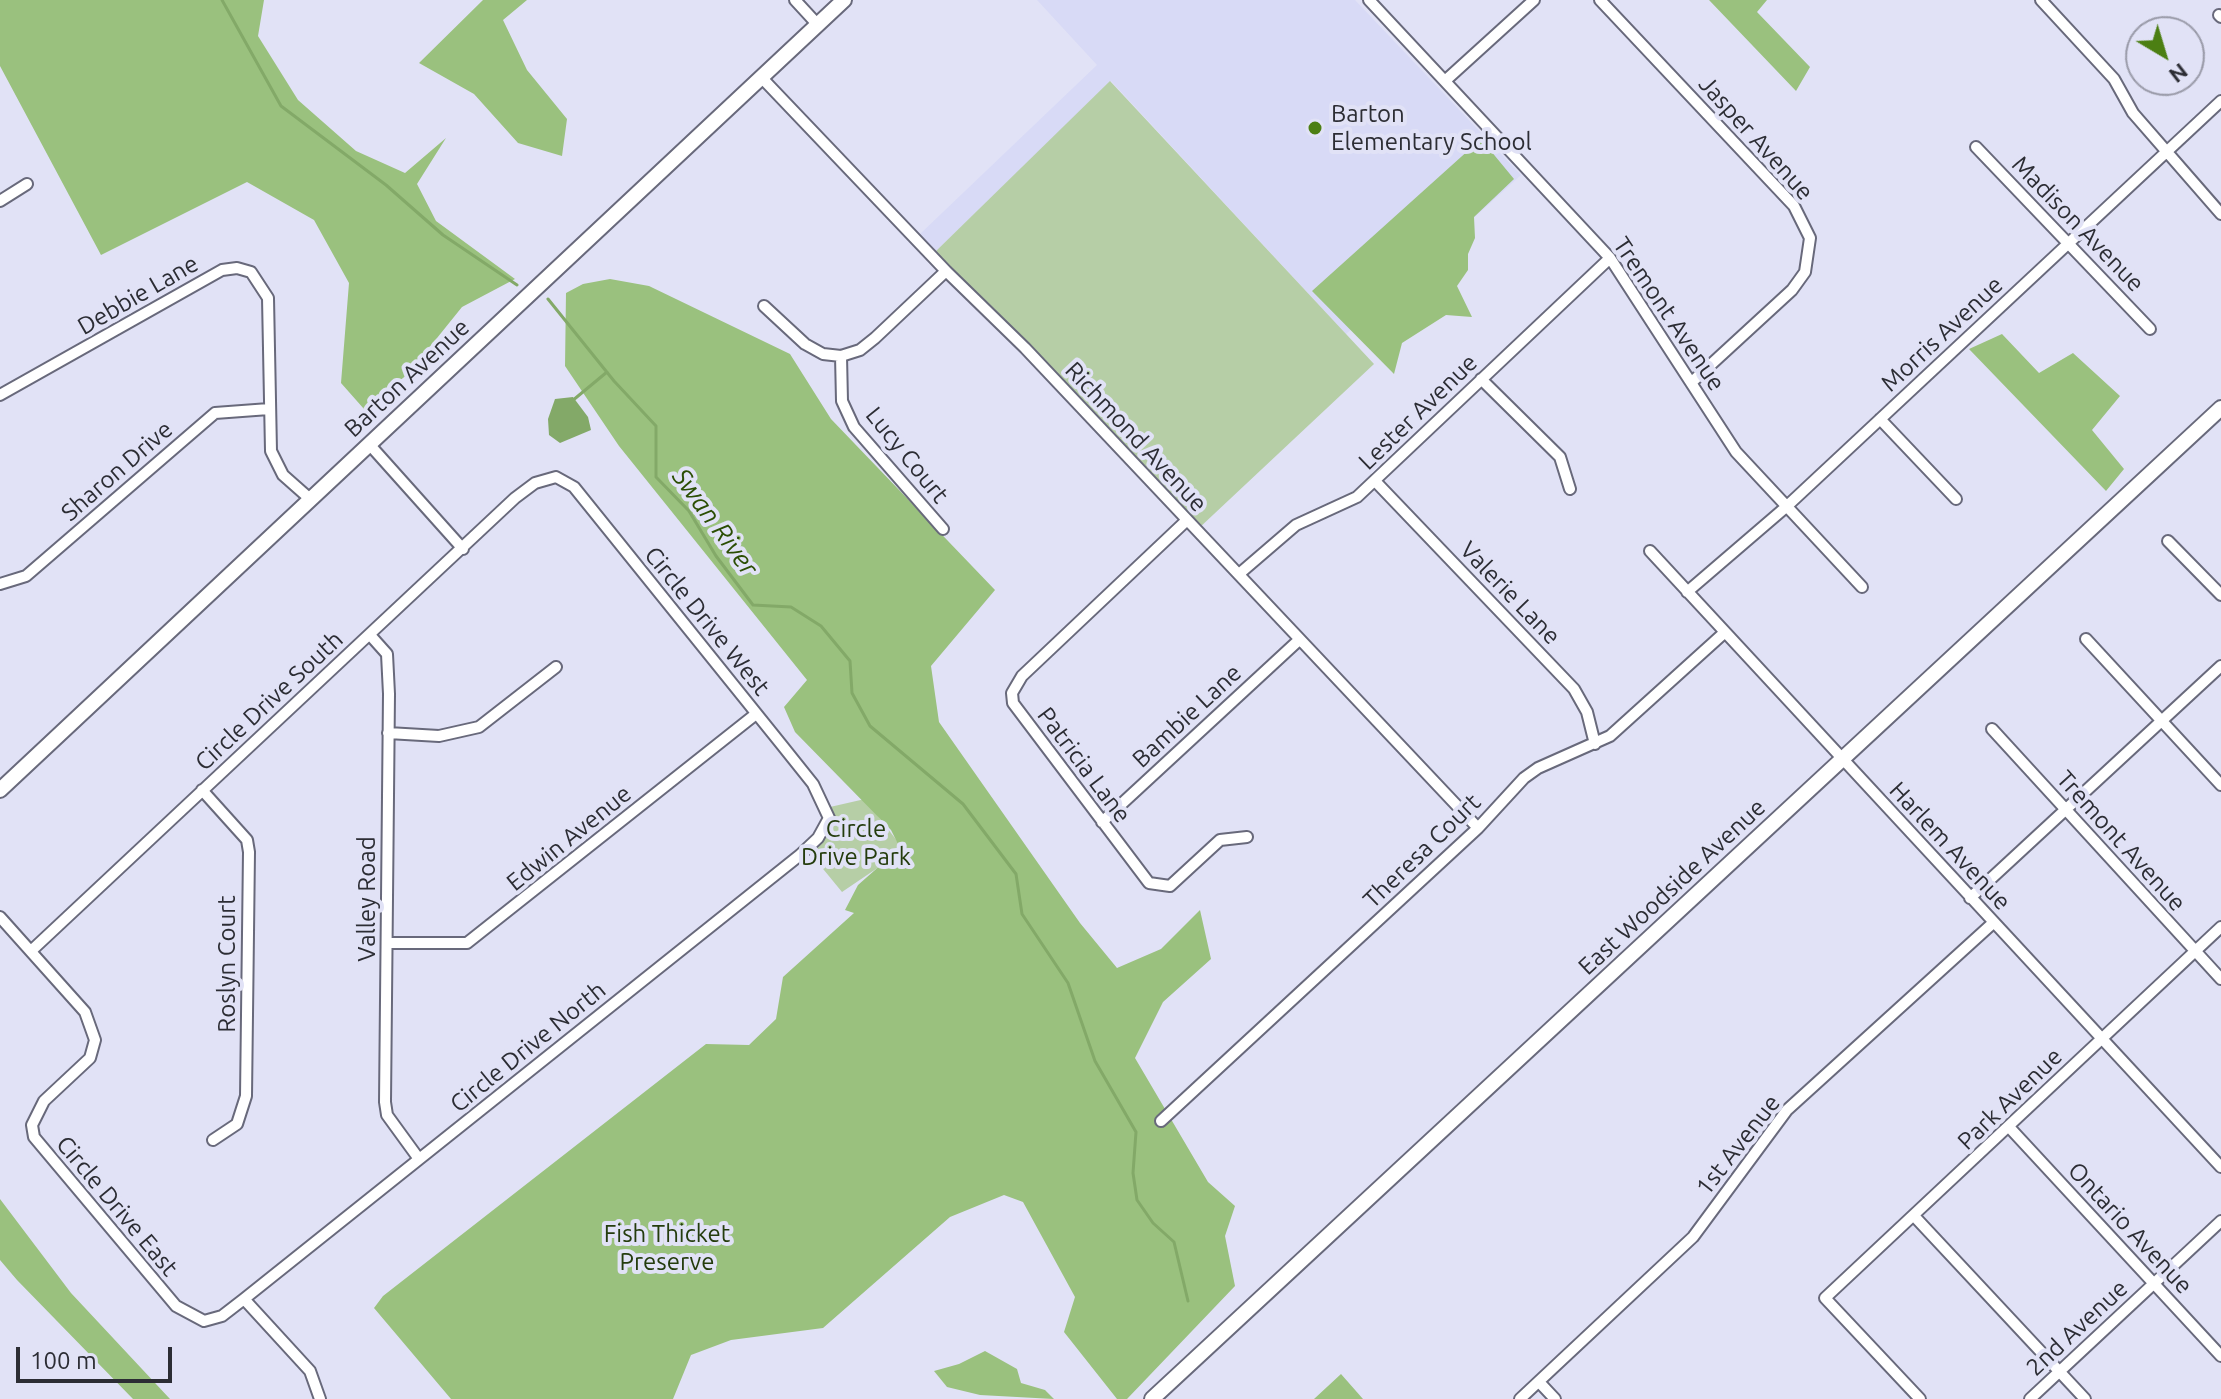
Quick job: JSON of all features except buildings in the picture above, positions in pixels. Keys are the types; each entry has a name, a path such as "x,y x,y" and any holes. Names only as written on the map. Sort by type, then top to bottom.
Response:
{"main road":[{"name":"Barton Avenue","path":"0,790 844,0"},
{"name":"East Woodside Avenue","path":"1152,1399 2221,408"}],"street":[{"path":"795,0 818,25"},
{"name":"Tremont Avenue","path":"1369,0 1610,258 1693,381 1736,452 1862,587"},
{"path":"1446,80 1534,0"},
{"name":"Jasper Avenue","path":"1600,0 1794,206 1810,238 1805,272 1792,290 1693,381"},
{"path":"2041,0 2114,79 2133,113 2221,214"},
{"name":"Richmond Avenue","path":"761,77 946,271 1025,348 1478,828"},
{"name":"Morris Avenue","path":"1687,592 1786,507 2221,101"},
{"name":"Madison Avenue","path":"1976,147 2150,329"},
{"path":"0,201 27,184"},
{"name":"Lester Avenue","path":"1239,574 1296,525 1346,504 1375,481 1610,258"},
{"name":"Debbie Lane","path":"0,395 222,270 237,268 251,272 268,298 269,437 276,465 309,498"},
{"path":"764,306 805,344 823,354 841,356 860,350 875,338 946,271"},
{"name":"Lucy Court","path":"841,356 842,401 854,427 943,529"},
{"path":"1481,379 1560,457 1570,489"},
{"name":"Sharon Drive","path":"0,584 26,576 215,413 269,409"},
{"path":"1880,419 1956,499"},
{"path":"369,444 463,549"},
{"name":"Circle Drive West","path":"535,483 556,477 574,487 813,784 829,818"},
{"name":"Valerie Lane","path":"1375,481 1574,689 1587,712 1595,744"},
{"name":"Circle Drive South","path":"31,951 515,498 535,483"},
{"name":"Patricia Lane","path":"1186,521 1022,676 1012,693 1021,715 1139,874 1149,883 1160,886 1180,880 1220,840 1247,837"},
{"path":"2168,541 2221,595"},
{"name":"Harlem Avenue","path":"1650,551 2221,1167"},
{"name":"Theresa Court","path":"1161,1121 1478,828 1538,768 1595,744 1622,726 1724,633"},
{"name":"Valley Road","path":"370,635 387,654 385,1102 387,1115 419,1159"},
{"path":"2086,639 2221,785"},
{"name":"Bambie Lane","path":"1102,822 1299,640"},
{"path":"1970,898 2221,666"},
{"path":"388,733 439,736 479,727 556,667"},
{"name":"Edwin Avenue","path":"387,943 467,943 756,714"},
{"name":"Tremont Avenue","path":"1992,729 2221,979"},
{"name":"Roslyn Court","path":"202,790 247,840 249,852 246,1096 237,1124 213,1140"},
{"name":"Circle Drive North","path":"244,1299 800,855 818,838 829,818"},
{"name":"Circle Drive East","path":"0,917 85,1012 95,1040 90,1058 44,1101 32,1125 34,1137 176,1306 204,1321 222,1316 244,1299"},
{"name":"1st Avenue","path":"1520,1399 1693,1237 1787,1110 1993,923"},
{"name":"Park Avenue","path":"1920,1399 1825,1298 1915,1217 2221,927"},
{"name":"Ontario Avenue","path":"2009,1127 2221,1356"},
{"path":"1915,1217 2085,1399"},
{"name":"2nd Avenue","path":"2030,1399 2221,1221"},
{"path":"244,1299 310,1371 320,1399"},
{"path":"1539,1382 1555,1399"}],"shaded area":[{"name":"Barton Elementary School","path":"1037,0 1355,0 1521,175 1346,334 1111,81 935,252 920,234 1097,65"},
{"path":"573,397 588,417 591,430 560,443 549,435 548,419 555,399"}],"green space":[{"path":"0,0 264,0 258,36 298,100 356,151 405,173 446,138 417,184 436,221 515,279 462,307 408,374 364,409 341,383 349,283 314,220 247,182 101,255 0,66"},
{"path":"483,0 527,0 503,20 527,70 567,119 562,156 518,143 474,94 419,63"},
{"path":"1709,0 1767,0 1757,12 1810,67 1796,91"},
{"path":"1110,81 1374,364 1198,529 935,252"},
{"path":"1481,139 1514,179 1474,217 1475,238 1468,254 1468,270 1457,286 1472,317 1446,315 1402,343 1394,374 1312,291"},
{"name":"Fish Thicket Preserve","path":"610,279 649,286 790,354 831,419 995,590 931,666 939,722 1080,923 1117,968 1161,949 1200,910 1211,959 1163,1002 1135,1058 1208,1182 1235,1206 1225,1236 1235,1286 1127,1399 1117,1399 1064,1332 1075,1297 1023,1202 1004,1195 950,1217 823,1328 731,1340 691,1355 673,1399 451,1399 374,1308 383,1296 706,1044 749,1045 776,1019 783,977 854,913 845,910 858,885 900,848 891,830 795,732 784,707 807,680 619,446 565,366 566,293 583,284"},
{"path":"2002,334 2039,373 2073,353 2120,396 2092,430 2124,469 2106,491 1969,349"},
{"name":"Circle Drive Park","path":"865,799 904,850 842,892 810,853 832,821 830,807"},
{"path":"0,1199 71,1293 170,1399 133,1399 0,1260"},
{"path":"985,1351 1017,1369 1021,1383 1045,1390 1054,1399 980,1395 947,1387 934,1371 959,1364"},
{"path":"1341,1374 1363,1399 1314,1399"}],"waterway":[{"name":"Swan River","path":"222,0 281,106 386,185 443,235 517,285"},
{"name":"Swan River","path":"548,299 614,381 656,426 656,477 689,511 716,556 753,605 791,607 821,626 850,661 852,693 870,726 963,804 1016,874 1022,914 1068,983 1095,1061 1136,1132 1133,1173 1137,1200 1153,1223 1174,1242 1188,1301"},
{"path":"572,401 607,372"}],"place":[{"name":"Barton Elementary School","path":"1315,128"}]}
